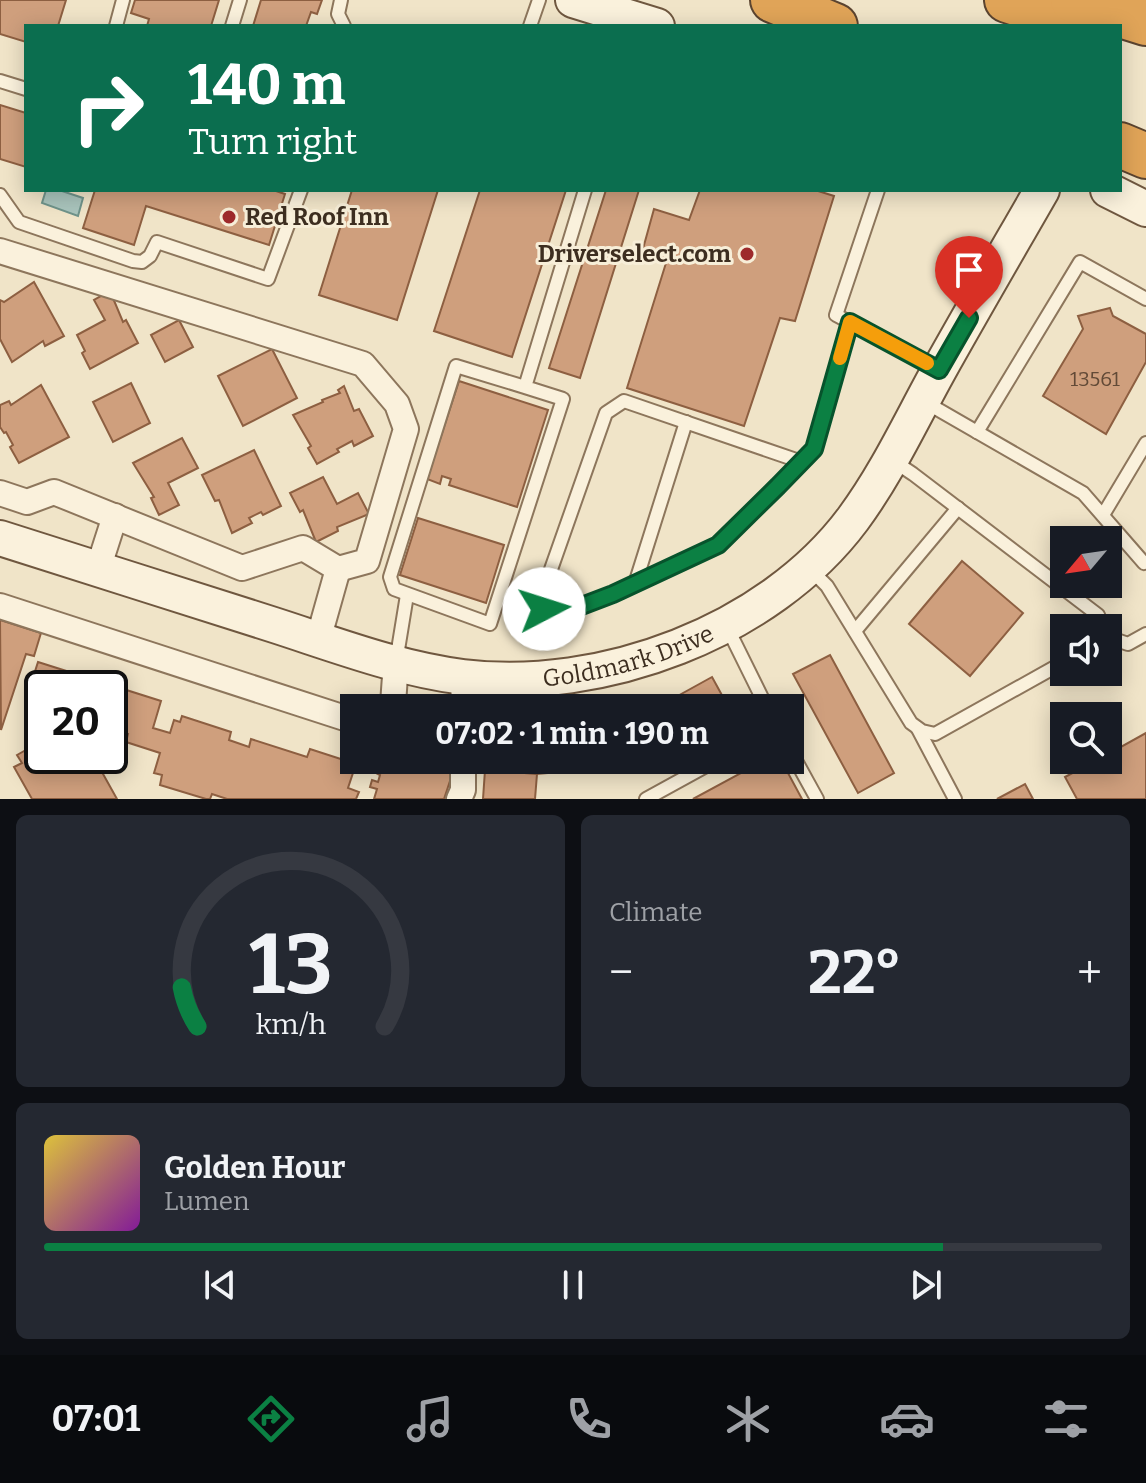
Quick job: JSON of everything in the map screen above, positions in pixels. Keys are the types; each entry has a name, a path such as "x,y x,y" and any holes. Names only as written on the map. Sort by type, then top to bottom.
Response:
{"highway":[{"path":"773,0 830,24"},
{"path":"1007,0 1084,24"},
{"path":"1046,0 1087,24"},
{"path":"1073,0 1146,23"},
{"path":"1122,38 1146,44"},
{"path":"1122,39 1146,53"},
{"path":"1122,146 1146,156"}],"street":[{"path":"573,0 642,24"},
{"name":"Goldmark Drive","path":"0,538 396,662 464,692 613,667 689,643 726,625 783,588 852,521 892,460 939,370 1041,192"},
{"path":"1112,192 1146,209"},
{"path":"0,251 363,364 397,404 406,429 367,561 338,569 303,548 242,568 54,492 27,502 0,493"},
{"path":"98,569 115,516"},
{"path":"318,640 338,569"},
{"path":"0,606 340,716"},
{"path":"394,694 396,662"},
{"path":"459,799 463,790 463,774"}],"lane":[{"path":"117,24 123,0"},
{"path":"233,24 240,0"},
{"path":"341,0 338,14 343,24"},
{"path":"531,24 539,0"},
{"path":"0,81 24,88"},
{"path":"0,195 19,222 133,261 142,262 150,256 157,242 268,279 300,192"},
{"path":"525,387 584,192"},
{"path":"877,192 836,315 939,370"},
{"path":"977,432 1080,262 1146,299"},
{"path":"802,462 624,401 606,413 542,595 544,609 558,615 635,584 718,545 802,462 814,449 850,322"},
{"path":"456,366 525,387 563,399 490,624 394,589 390,577 456,366"},
{"path":"923,401 1083,493 1146,562"},
{"path":"635,584 686,422"},
{"path":"1103,515 1146,443"},
{"path":"892,460 1097,614"},
{"path":"855,631 958,508"},
{"path":"808,567 827,586 911,723 918,729 955,799"},
{"path":"396,662 407,595"},
{"path":"726,625 760,694"},
{"path":"1122,642 1128,644 1146,634"},
{"path":"918,729 935,734 1050,670"},
{"path":"646,799 692,774"},
{"path":"803,774 817,799"}],"water":[{"path":"45,192 65,192 83,198 78,216 42,203"}],"building":[{"path":"0,0 66,0 59,24 24,24 24,41 0,34"},
{"path":"135,0 219,0 212,24 148,24 149,19 131,13"},
{"path":"261,0 322,0 317,14 311,12 307,24 254,24"},
{"path":"0,105 24,112 24,166 0,159"},
{"name":"Red Roof Inn","path":"94,192 285,194 269,245 146,206 134,245 83,228"},
{"path":"351,192 437,192 397,320 319,295"},
{"path":"479,192 565,192 512,357 434,331"},
{"path":"605,192 638,192 580,378 549,368"},
{"path":"699,192 821,192 834,196 795,321 780,318 744,426 627,388 666,263 641,256 654,209 689,220"},
{"path":"34,282 64,336 45,346 43,341 12,362 0,339 0,300 4,302"},
{"path":"110,291 123,322 126,320 138,343 90,369 77,335 105,320 94,300"},
{"path":"1110,308 1113,316 1146,334 1146,362 1106,434 1043,396 1083,329 1078,316"},
{"path":"179,320 193,347 165,362 151,335"},
{"path":"272,349 297,398 243,426 218,376"},
{"path":"459,381 548,410 517,507 449,485 451,479 442,476 440,484 427,479"},
{"path":"131,383 150,423 113,442 93,402"},
{"path":"41,385 69,437 19,463 10,447 13,445 0,427 0,405 9,401 11,405"},
{"path":"344,386 354,411 359,409 373,436 354,446 352,441 317,464 308,448 311,446 293,415 340,393 338,390"},
{"path":"182,438 198,468 168,483 179,505 159,515 151,498 154,497 133,463"},
{"path":"254,450 281,506 249,518 252,523 232,533 219,500 215,501 202,475"},
{"path":"323,477 337,504 358,493 369,514 337,527 338,531 316,542 303,510 300,512 290,493"},
{"path":"418,518 504,545 486,603 400,575"},
{"path":"962,561 1023,613 970,676 909,624"},
{"path":"0,620 41,633 34,656 26,654 1,730"},
{"path":"830,655 894,773 858,793 793,674"},
{"path":"38,662 63,670 35,670"},
{"path":"712,677 721,694 681,694"},
{"path":"128,691 161,701 153,728 170,733 174,720 180,722 182,716 231,732 229,740 249,747 251,739 307,757 310,749 340,759 340,774 353,774 348,788 359,792 356,799 227,799 212,794 210,799 206,799 160,785 162,775 154,773 160,753 128,743"},
{"path":"1146,733 1146,799 1077,799 1065,777 1071,774 1122,774 1122,746"},
{"path":"24,751 24,774 103,774 117,799 32,799 14,767 22,763 17,755"},
{"path":"452,774 444,799 374,799 377,789 370,787 372,780 378,782 380,775"},
{"path":"485,774 537,774 535,799 483,799"},
{"path":"739,774 789,774 802,799 693,799"},
{"path":"1025,784 1033,799 997,799"}],"slow traffic":[{"path":"840,358 850,322 927,363"}],"place":[{"name":"Red Roof Inn","path":"229,217"},
{"name":"Driverselect.com","path":"747,254"}],"route":[{"path":"544,609 558,615 613,594 718,545 814,449 850,322 939,370 969,318"}]}
